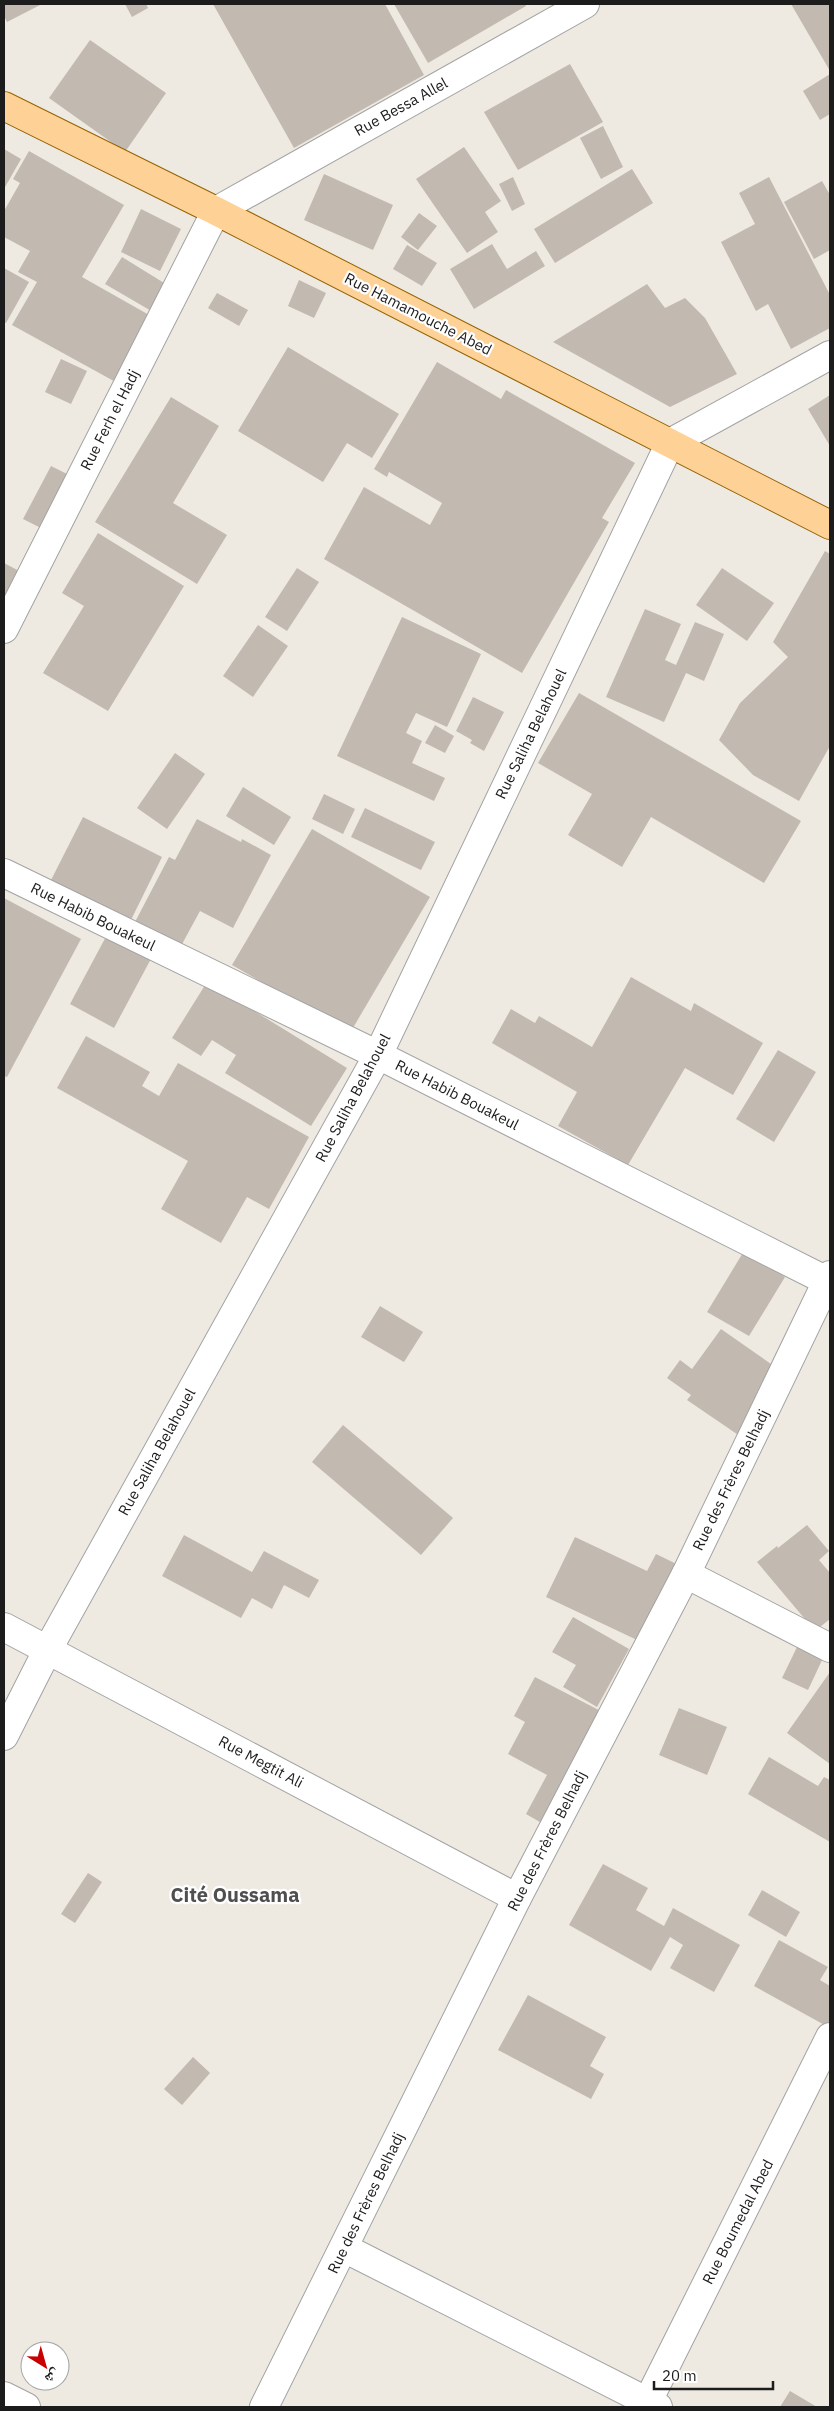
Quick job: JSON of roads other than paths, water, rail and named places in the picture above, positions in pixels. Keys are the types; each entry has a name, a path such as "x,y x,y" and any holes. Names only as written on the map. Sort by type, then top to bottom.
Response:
{"main road":[{"name":"Rue Hamamouche Abed","path":"4,106 216,211 830,525"}],"street":[{"name":"Rue Bessa Allel","path":"216,211 585,4"},
{"name":"Rue Ferh el Hadj","path":"4,629 216,211"},
{"path":"670,443 830,355"},
{"name":"Rue Saliha Belahouel","path":"4,1736 48,1649 378,1055 670,443"},
{"name":"Rue Habib Bouakeul","path":"4,873 829,1278"},
{"name":"Rue des Frères Belhadj","path":"264,2407 517,1898 686,1574 829,1278"},
{"path":"686,1574 830,1648"},
{"name":"Rue Megtit Ali","path":"4,1627 517,1898"},
{"name":"Rue Boumedal Abed","path":"650,2406 824,2066 830,2037"},
{"path":"344,2248 650,2406"},
{"path":"4,2396 26,2407"}],"district":[{"name":"Cité Oussama","path":"235,1895"}]}
